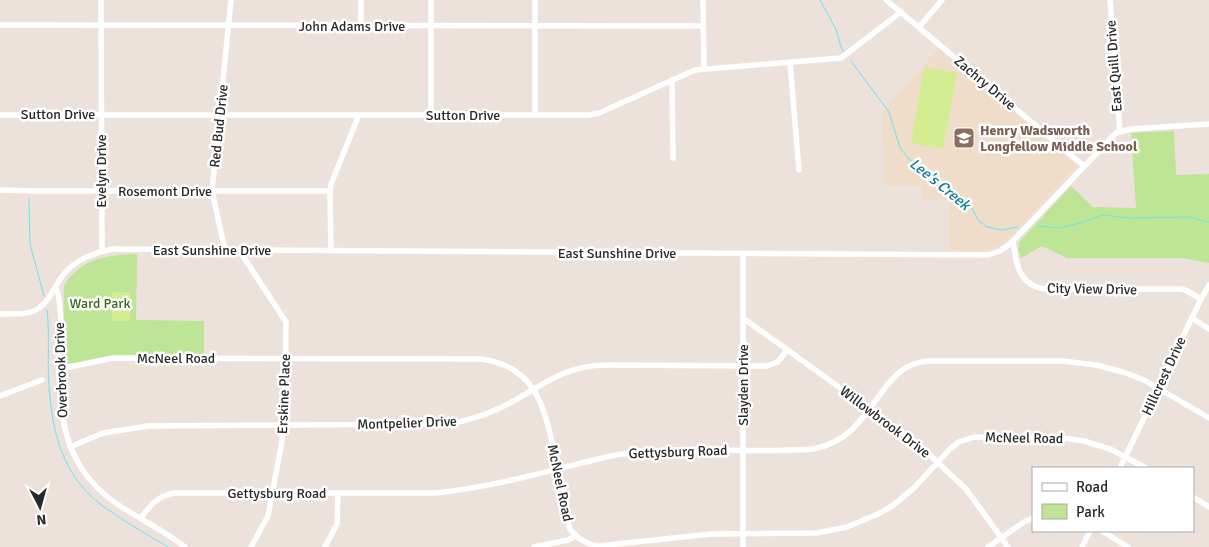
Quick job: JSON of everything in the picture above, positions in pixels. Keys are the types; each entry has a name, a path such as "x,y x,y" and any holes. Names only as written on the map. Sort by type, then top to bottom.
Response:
{"street":[{"name":"Evelyn Drive","path":"101,0 102,251"},
{"name":"Red Bud Drive","path":"225,250 212,190 232,0"},
{"path":"360,26 361,0"},
{"path":"430,115 431,0"},
{"path":"535,0 535,115"},
{"path":"703,0 704,69"},
{"name":"Zachry Drive","path":"886,0 1084,166"},
{"path":"919,27 942,0"},
{"name":"East Quill Drive","path":"1110,0 1120,132"},
{"name":"Sutton Drive","path":"0,115 359,116 594,114 696,70 842,58 901,12"},
{"name":"John Adams Drive","path":"0,25 703,26"},
{"path":"790,62 799,170"},
{"path":"672,80 673,158"},
{"path":"331,251 330,191 333,178 359,116"},
{"path":"1120,132 1131,129 1209,124"},
{"name":"East Sunshine Drive","path":"0,314 32,312 48,300 64,274 75,264 88,256 112,249 988,255 1000,251 1013,241 1113,136 1120,132"},
{"name":"Rosemont Drive","path":"0,190 330,191"},
{"name":"City View Drive","path":"1013,241 1020,273 1034,286 1045,289 1182,290 1201,299"},
{"name":"Erskine Place","path":"239,250 286,322 284,425 273,493 265,522 250,547"},
{"name":"Slayden Drive","path":"743,254 743,547"},
{"name":"Hillcrest Drive","path":"1120,467 1209,285"},
{"name":"Overbrook Drive","path":"56,287 60,304 59,373 62,419 70,447 82,470 100,490 122,507 185,547"},
{"name":"Willowbrook Drive","path":"743,318 870,408 938,462 966,489 1008,547"},
{"path":"1192,318 1209,329"},
{"name":"Montpelier Drive","path":"70,447 103,433 140,427 448,424 477,418 500,408 564,372 594,366 771,365 778,362 787,350"},
{"name":"McNeel Road","path":"59,373 69,367 113,358 487,360 510,369 533,388 541,402 546,417 564,494 568,522 576,536 591,544 603,546 703,535 817,534 855,524 878,514 898,501 914,488 950,449 959,442 969,438 983,436 1070,438 1096,443 1126,456 1144,467"},
{"name":"Gettysburg Road","path":"141,518 160,497 174,493 435,493 463,490 635,452 667,450 805,450 823,447 849,433 898,372 912,365 937,360 1079,362 1123,372 1159,388 1209,418"},
{"path":"0,396 42,380"},
{"path":"325,547 337,524 339,510 338,494"},
{"path":"1194,498 1209,507"},
{"path":"988,547 1032,518"},
{"path":"1082,547 1090,532"},
{"path":"1104,532 1128,547"},
{"path":"534,547 560,542 576,536"}],"shaded area":[{"name":"Henry Wadsworth Longfellow Middle School","path":"938,49 1077,165 1006,241 997,247 986,250 949,250 949,200 922,200 922,186 885,186 882,113"}],"green space":[{"path":"924,67 957,73 943,149 911,143"},
{"path":"1174,131 1176,175 1209,174 1209,263 1183,258 1067,258 1042,246 1021,258 1018,249 1020,241 1071,186 1093,207 1136,208 1131,133"},
{"name":"Ward Park","path":"137,254 136,320 204,321 204,356 125,355 74,364 66,363 63,358 64,286 66,282 74,273 88,263 111,256"},
{"path":"112,292 130,292 130,321 112,321"}],"waterway":[{"name":"Lee's Creek","path":"820,0 836,29 844,52"},
{"name":"Lee's Creek","path":"851,61 889,112 900,148 909,159 955,192 971,206 978,220 987,227 1002,230 1018,227"},
{"path":"29,199 30,244 44,296"},
{"name":"Lee's Creek","path":"1038,226 1058,228 1102,215 1130,218 1189,217 1209,222"},
{"path":"47,310 50,403 56,435 68,465 76,479 100,504 168,547"}],"place":[{"name":"Henry Wadsworth Longfellow Middle School","path":"964,138"}]}
